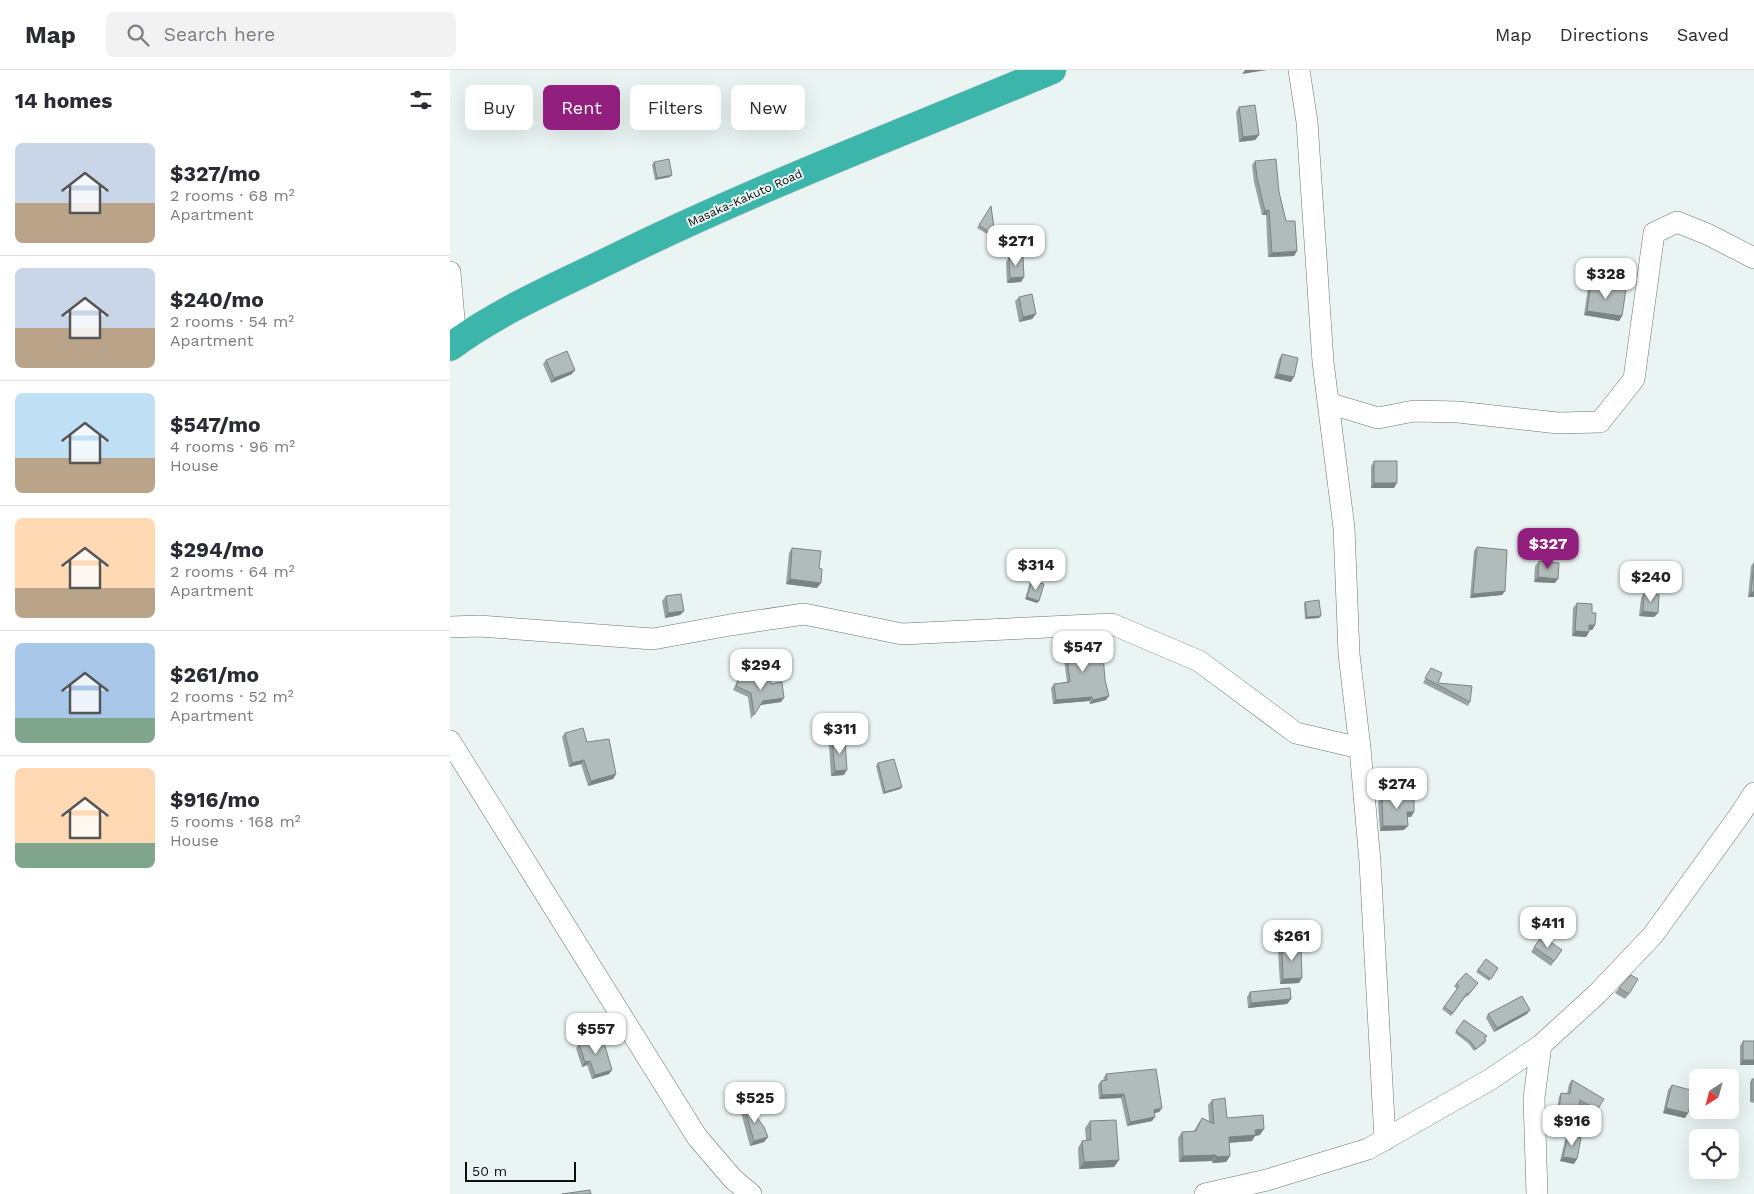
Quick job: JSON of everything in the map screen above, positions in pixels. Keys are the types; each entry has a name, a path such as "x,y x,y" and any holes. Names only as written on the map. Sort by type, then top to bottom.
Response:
{"highway":[{"name":"Masaka-Kakuto Road","path":"453,345 490,321 547,291 707,214 1052,70"}],"street":[{"path":"1299,70 1307,122 1323,362 1344,528 1349,654 1360,748 1370,862 1385,1140"},
{"path":"1328,403 1378,418 1414,412 1458,412 1558,423 1600,422 1634,379 1654,233 1677,222 1707,234 1754,258"},
{"path":"450,272 453,345"},
{"path":"450,627 479,626 653,639 804,614 902,634 1112,624 1199,661 1296,733 1360,748"},
{"path":"450,741 697,1137 733,1179 751,1194"},
{"path":"1204,1194 1276,1178 1368,1149 1491,1079 1542,1045 1597,994 1653,935 1740,816 1754,793"},
{"path":"1537,1194 1534,1098 1542,1045"}],"building":[{"path":"1255,105 1259,135 1243,137 1239,107"},
{"path":"669,159 672,175 657,178 654,162"},
{"path":"1276,159 1279,192 1286,221 1295,221 1297,251 1272,253 1269,210 1265,211 1255,161"},
{"path":"991,206 995,236 979,225"},
{"path":"1025,235 1027,249 1014,251 1012,237"},
{"path":"1009,257 1023,257 1024,277 1010,278"},
{"path":"1591,283 1626,289 1622,316 1587,311"},
{"path":"1032,294 1036,314 1023,317 1019,297"},
{"path":"567,351 575,370 554,378 546,360"},
{"path":"1282,354 1298,358 1294,377 1278,374"},
{"path":"1374,461 1397,461 1397,483 1374,483"},
{"path":"1477,547 1507,550 1505,591 1473,594"},
{"path":"792,548 821,551 819,568 822,569 821,583 790,579"},
{"path":"1539,561 1559,563 1558,579 1538,577"},
{"path":"1754,564 1754,592 1751,592"},
{"path":"1032,580 1044,584 1039,601 1027,597"},
{"path":"1644,593 1659,595 1658,613 1643,611"},
{"path":"681,594 684,611 668,613 666,596"},
{"path":"1319,600 1321,616 1307,617 1305,602"},
{"path":"1577,603 1592,604 1592,613 1596,613 1595,625 1589,625 1589,632 1575,631"},
{"path":"1089,637 1091,655 1103,654 1105,680 1109,696 1093,700 1092,697 1056,700 1054,684 1070,682 1065,640"},
{"path":"1431,668 1442,673 1438,683 1472,686 1470,702 1425,678"},
{"path":"741,675 756,681 770,679 771,684 782,682 784,698 763,701 754,715 751,693 736,686"},
{"path":"583,728 587,742 609,739 616,774 591,781 584,760 572,763 565,733"},
{"path":"845,739 847,770 835,771 832,740"},
{"path":"894,759 902,787 885,792 878,763"},
{"path":"1414,796 1414,812 1407,812 1408,826 1383,826 1382,797"},
{"path":"1542,936 1562,950 1554,961 1534,947"},
{"path":"1301,946 1302,978 1283,979 1282,947"},
{"path":"1486,959 1498,968 1491,979 1478,970"},
{"path":"1466,973 1478,983 1469,994 1467,993 1453,1013 1444,1007 1459,986 1456,984"},
{"path":"1631,975 1638,979 1629,994 1619,988"},
{"path":"1290,988 1291,999 1251,1003 1250,992"},
{"path":"1522,996 1530,1010 1497,1028 1488,1014"},
{"path":"1464,1020 1487,1036 1484,1038 1486,1040 1476,1049 1470,1041 1456,1031"},
{"path":"602,1036 612,1070 595,1075 590,1061 585,1062 579,1044"},
{"path":"1743,1041 1754,1041 1754,1060 1743,1060"},
{"path":"1156,1069 1162,1108 1154,1110 1155,1117 1130,1122 1124,1094 1102,1095 1101,1081 1107,1080 1106,1074"},
{"path":"1752,1079 1754,1079 1754,1100 1752,1100"},
{"path":"1572,1080 1604,1099 1597,1110 1580,1100 1576,1131 1557,1128 1561,1093 1570,1094"},
{"path":"1672,1085 1689,1090 1688,1113 1666,1108"},
{"path":"741,1096 764,1127 768,1137 754,1141"},
{"path":"1225,1098 1227,1118 1263,1115 1264,1129 1255,1130 1256,1135 1229,1137 1230,1156 1183,1156 1182,1132 1196,1131 1202,1118 1214,1124 1212,1100"},
{"path":"1116,1120 1119,1160 1084,1162 1082,1141 1091,1140 1090,1121"},
{"path":"1568,1135 1581,1138 1577,1159 1563,1157"},
{"path":"590,1190 591,1194 562,1194"}]}
